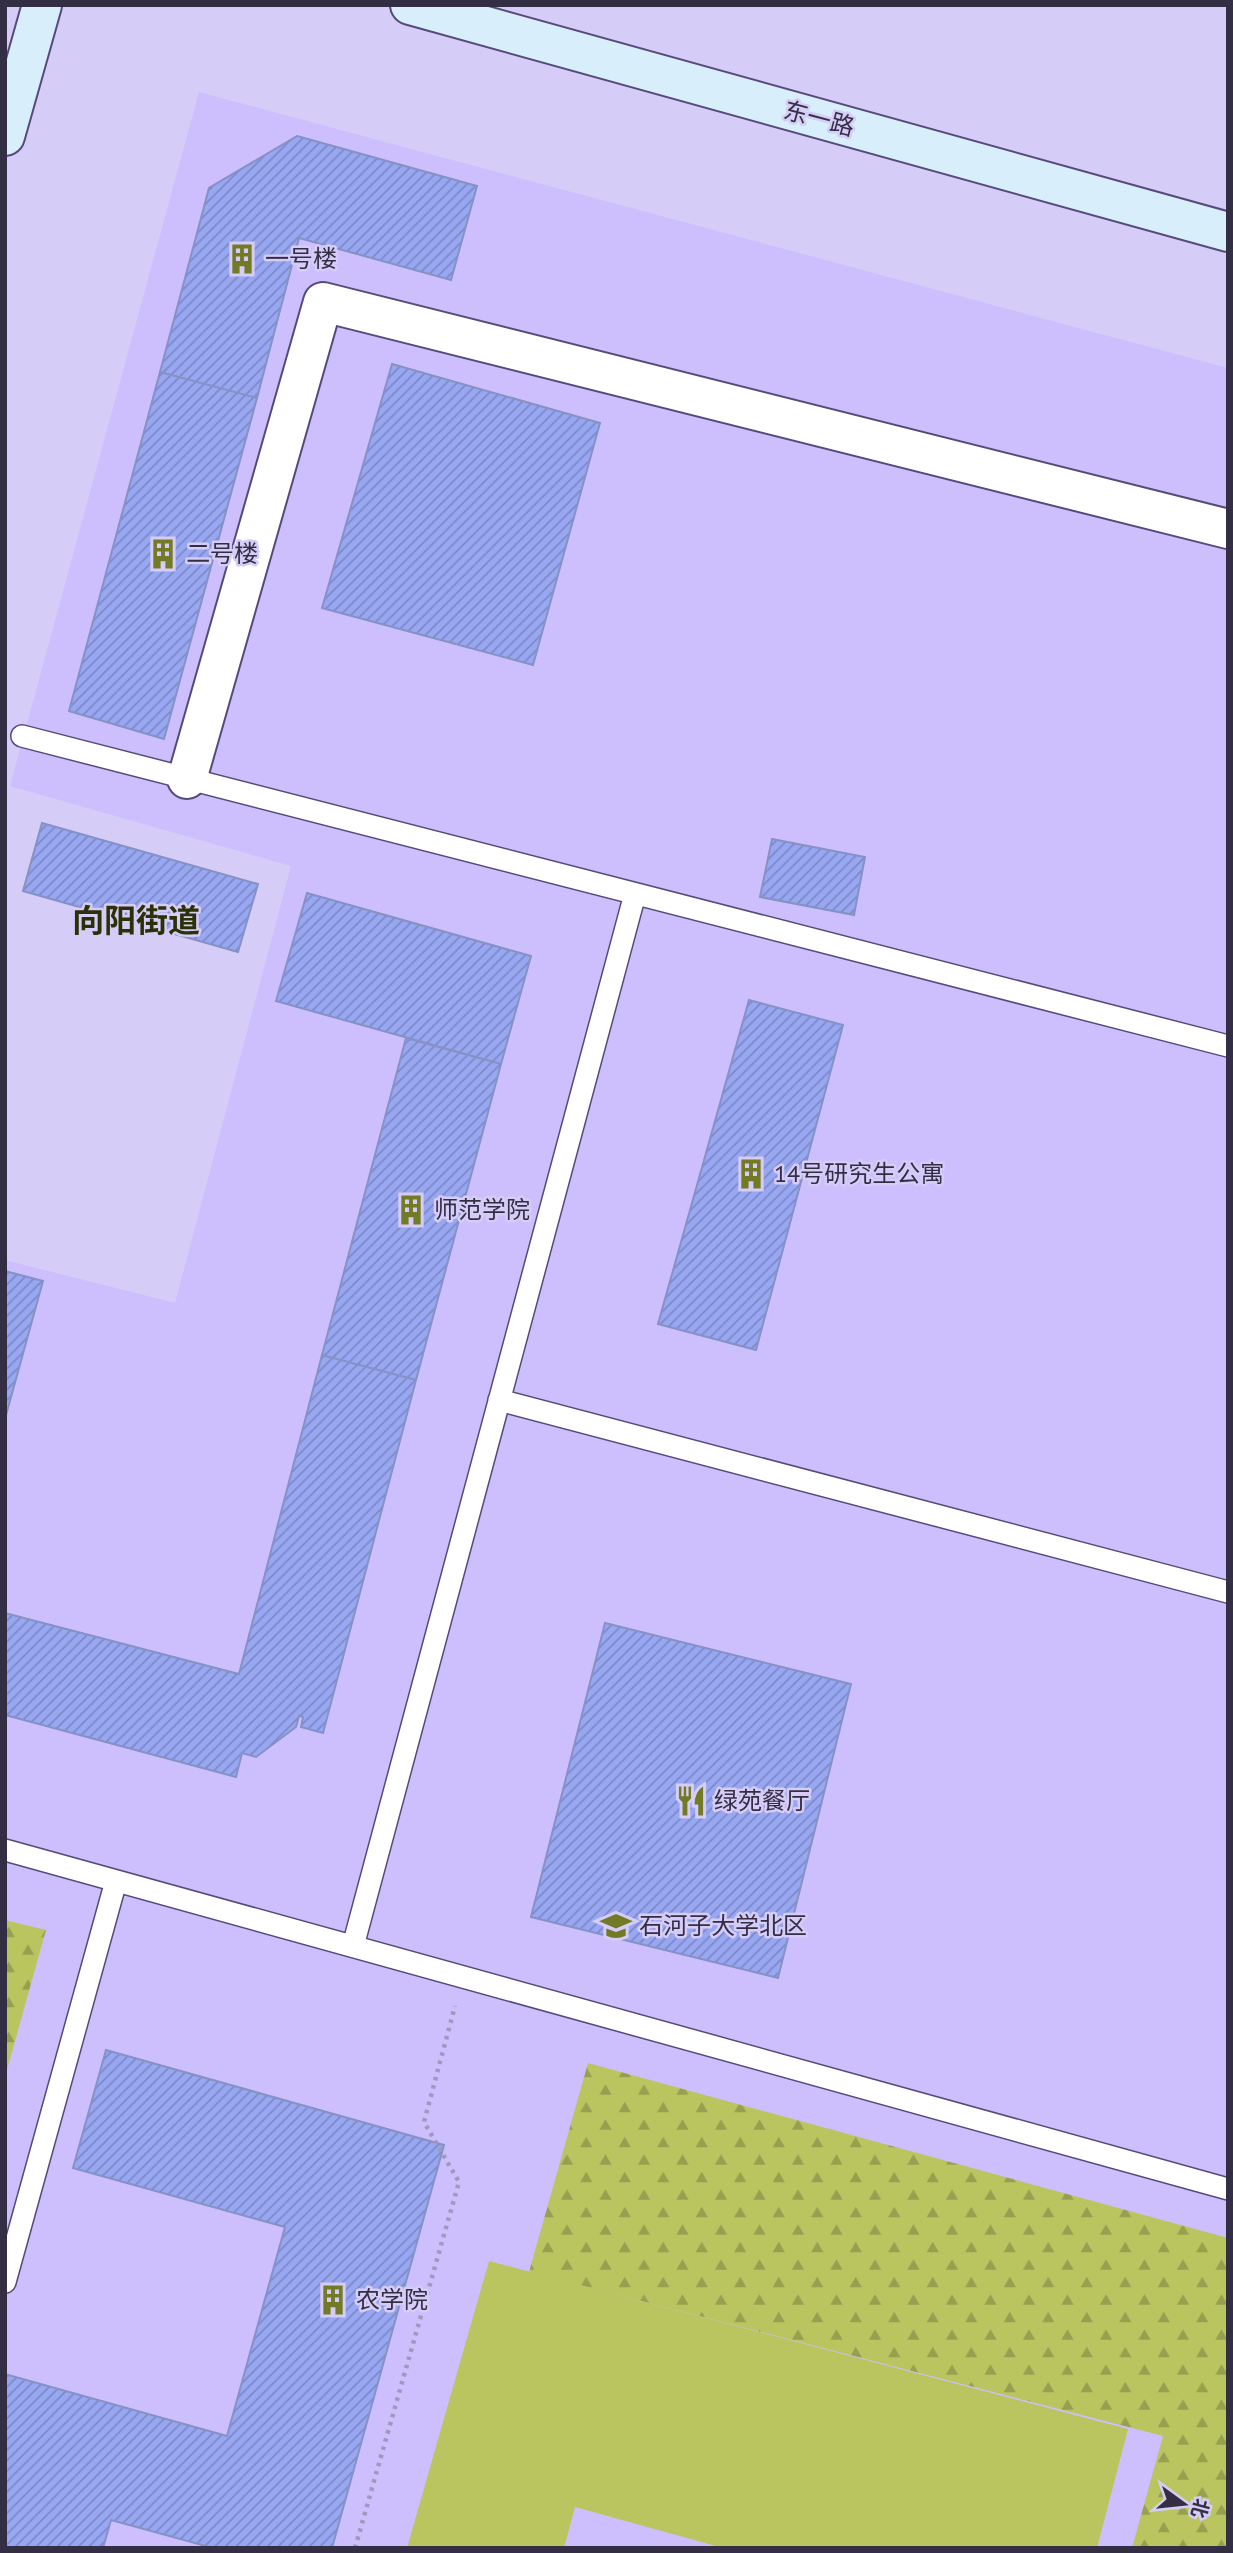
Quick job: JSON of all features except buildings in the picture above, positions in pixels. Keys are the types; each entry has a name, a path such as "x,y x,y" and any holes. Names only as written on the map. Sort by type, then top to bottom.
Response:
{"main road":[{"path":"5,136 42,5"},
{"name":"东一路","path":"410,5 1228,232"}],"street":[{"path":"187,779 323,302 1228,529"}],"lane":[{"path":"22,736 1228,1046"},
{"path":"353,1946 635,894"},
{"path":"499,1400 1228,1592"},
{"path":"5,1850 1228,2189"},
{"path":"5,2282 116,1881"}],"path":[{"path":"355,2548 459,2182 424,2122 463,1977"}],"shaded area":[{"name":"石河子大学北区","path":"199,92 1228,368 1228,2548 5,2548 5,1260 175,1303 291,866 10,786"}],"green space":[{"path":"5,1920 46,1930 5,2077"},
{"path":"588,2063 1228,2238 1228,2548 1132,2548 1163,2436 529,2272"},
{"path":"489,2261 1128,2429 1097,2548 723,2548 575,2507 564,2548 407,2548"}],"place":[{"name":"一号楼","path":"242,259"},
{"name":"二号楼","path":"163,554"},
{"name":"14号研究生公寓","path":"751,1174"},
{"name":"师范学院","path":"411,1210"},
{"name":"绿苑餐厅","path":"691,1801"},
{"name":"石河子大学北区","path":"616,1926"},
{"name":"农学院","path":"333,2300"}],"district":[{"name":"向阳街道","path":"136,921"}]}
